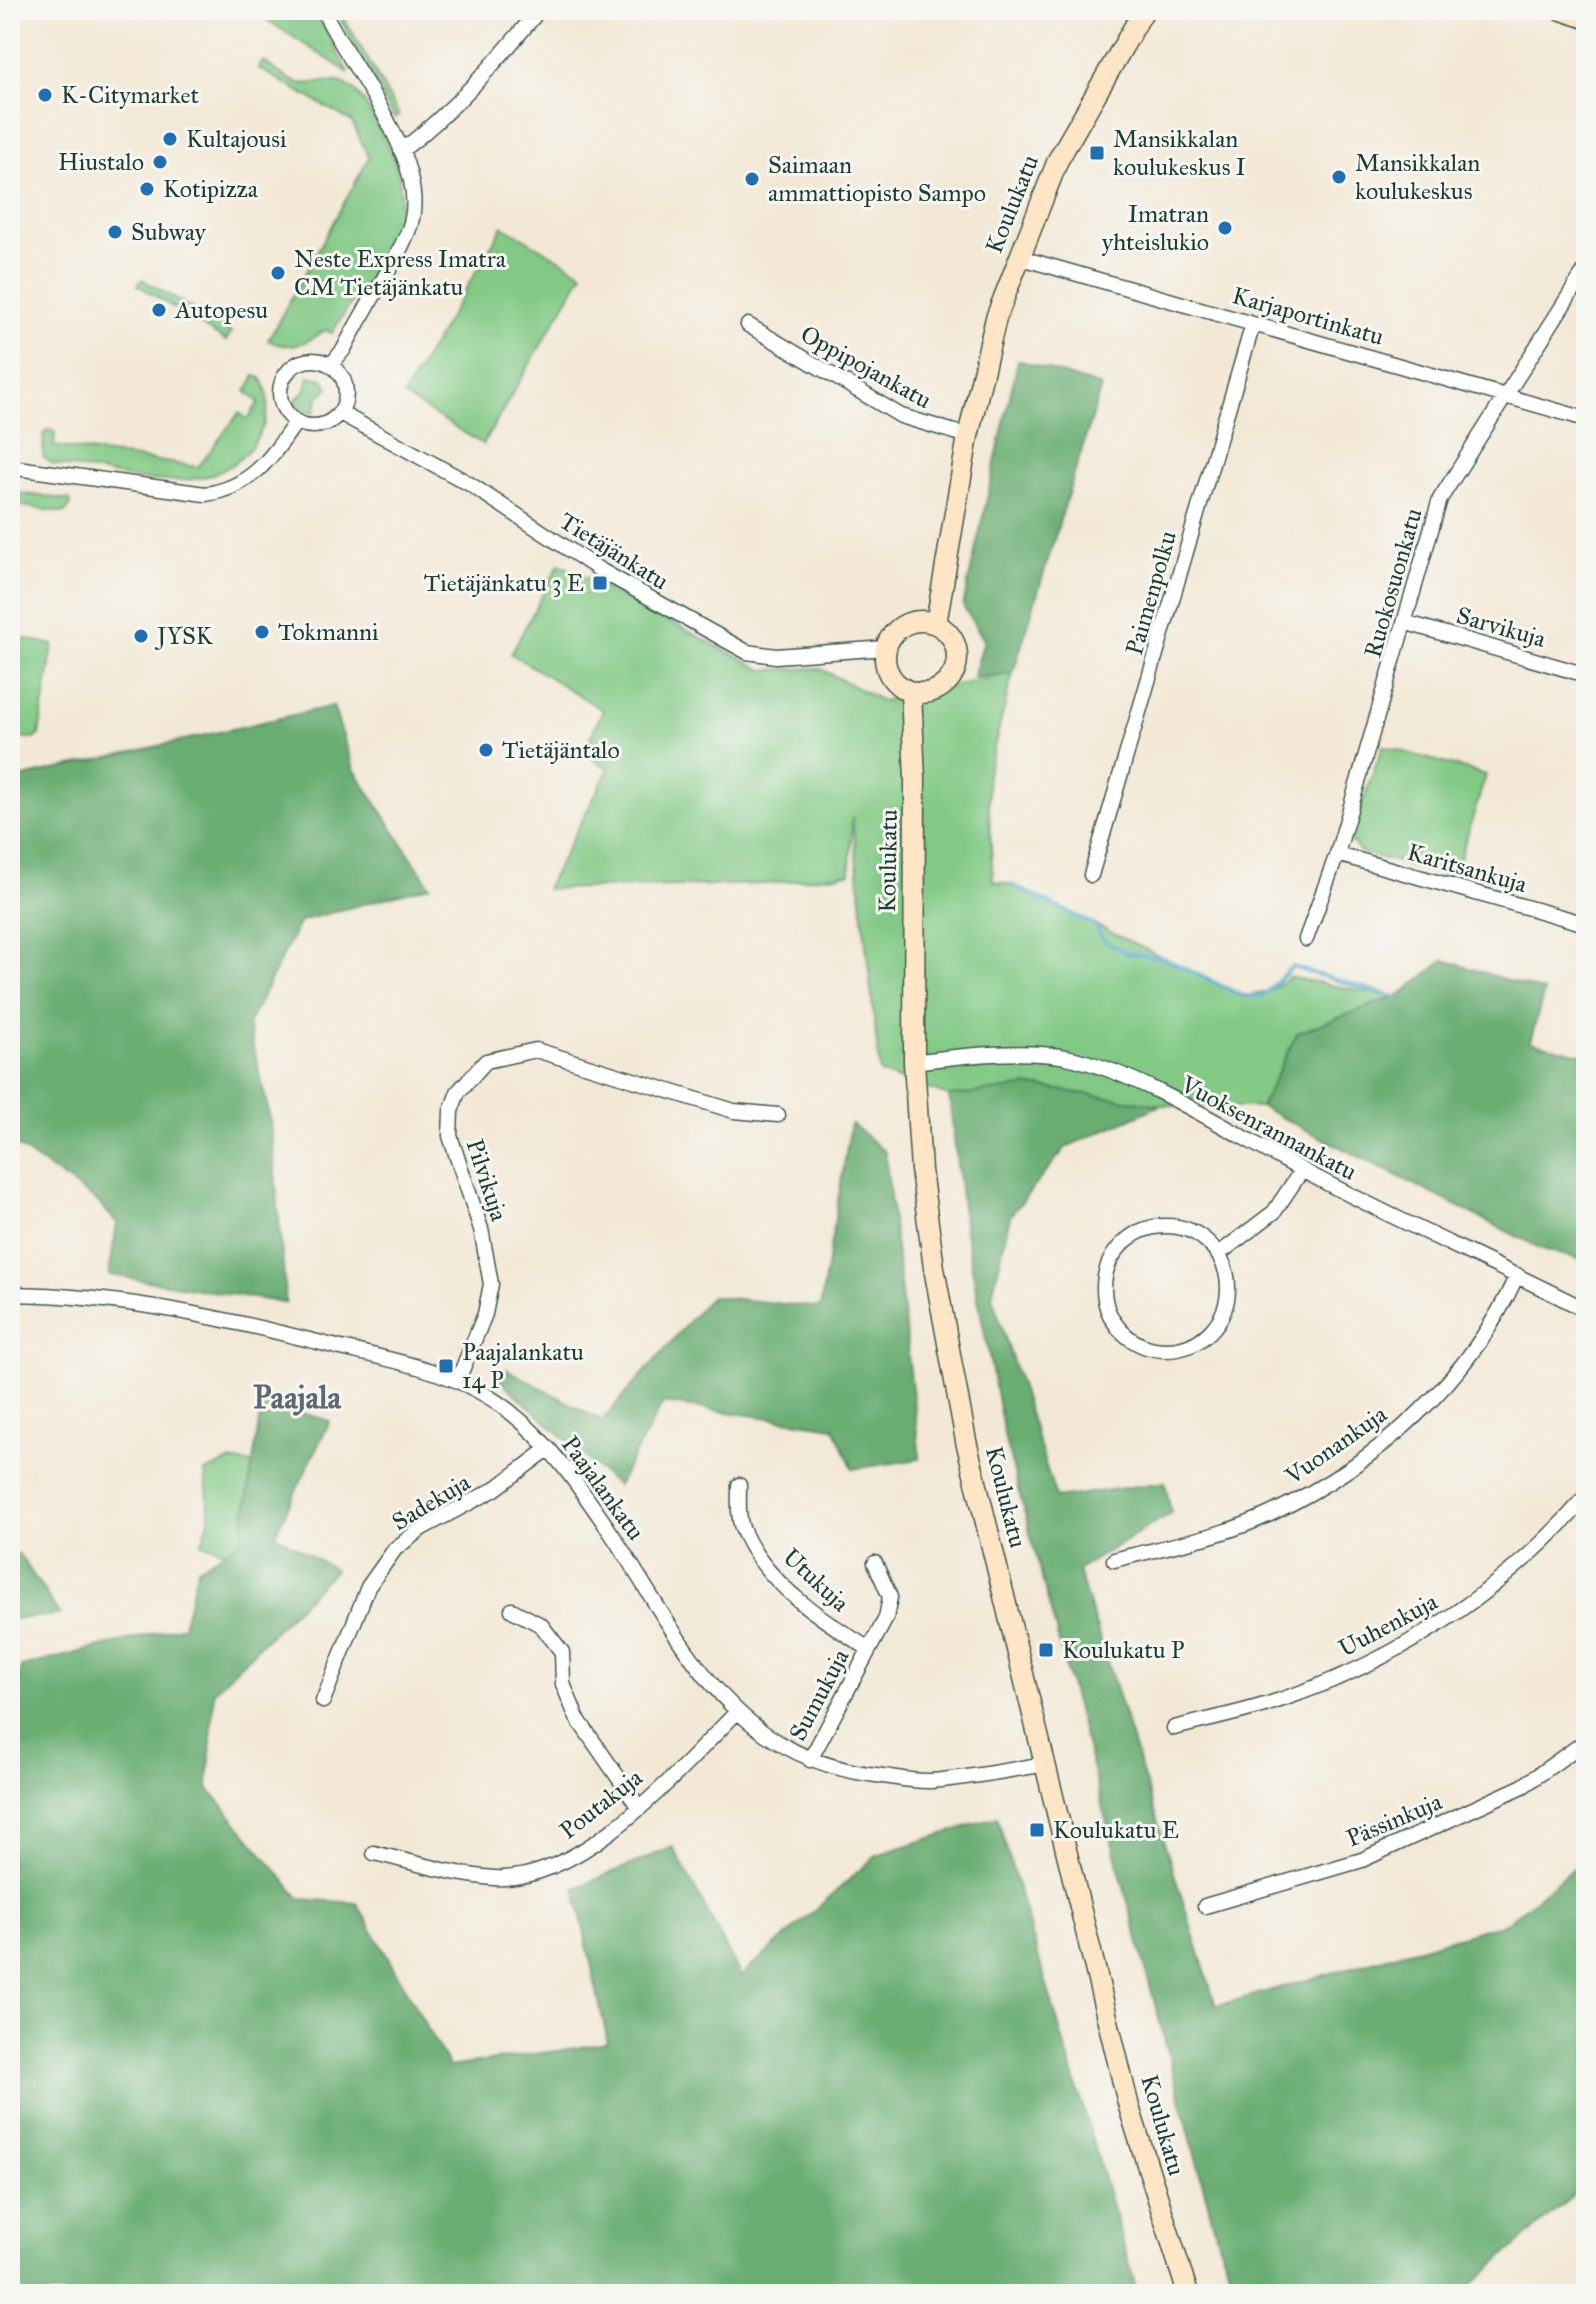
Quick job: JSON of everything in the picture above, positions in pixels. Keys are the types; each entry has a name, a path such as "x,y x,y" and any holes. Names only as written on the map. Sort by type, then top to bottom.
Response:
{"street":[{"path":"323,10 401,151 413,183 414,206 409,229 344,349 331,365"},
{"path":"401,151 432,127 489,70 539,10"},
{"name":"Koulukatu","path":"936,624 968,436 996,318 1058,160 1144,10"},
{"path":"1562,10 1586,18"},
{"name":"Karjaportinkatu","path":"1018,257 1586,419"},
{"name":"Ruokosuonkatu","path":"1306,939 1337,854 1440,499 1586,269"},
{"name":"Paimenpolku","path":"1091,875 1253,324"},
{"name":"Oppipojankatu","path":"748,325 901,416 968,436"},
{"path":"318,359 331,365 341,373 346,385 346,399 340,413 321,426 296,422 280,402 283,376 305,360 318,359"},
{"name":"Tietäjänkatu","path":"340,413 468,483 600,570 747,652 776,656 886,648"},
{"path":"10,467 205,494 222,492 257,474 296,422"},
{"path":"915,622 936,624 953,640 956,664 945,684 935,690 911,692 893,680 885,659 886,648 905,625 915,622"},
{"name":"Sarvikuja","path":"1404,622 1586,675"},
{"name":"Koulukatu","path":"911,692 915,779 914,1062 921,1170 934,1268 966,1441 1129,2107 1188,2294"},
{"name":"Karitsankuja","path":"1337,854 1586,924"},
{"name":"Pilvikuja","path":"458,1380 485,1314 491,1284 481,1229 450,1136 451,1111 458,1092 486,1061 536,1050 734,1111 778,1115"},
{"name":"Vuoksenrannankatu","path":"914,1062 970,1055 1064,1057 1098,1067 1173,1100 1392,1217 1586,1310"},
{"path":"1220,1253 1274,1212 1302,1170"},
{"path":"1162,1226 1183,1228 1202,1237 1220,1253 1227,1273 1229,1297 1221,1320 1205,1338 1186,1348 1165,1351 1144,1347 1126,1337 1112,1321 1104,1290 1111,1259 1124,1242 1141,1231 1162,1226"},
{"name":"Vuonankuja","path":"1114,1560 1226,1531 1271,1514 1378,1448 1469,1360 1489,1332 1517,1275"},
{"name":"Paajalankatu","path":"10,1294 58,1294 140,1303 253,1325 458,1380 508,1410 548,1449 576,1482 699,1671 736,1713 777,1744 838,1770 928,1781 1047,1764"},
{"name":"Sadekuja","path":"323,1701 368,1587 395,1549 422,1528 495,1489 548,1449"},
{"name":"Utukuja","path":"739,1485 744,1534 774,1576 821,1619 869,1649"},
{"name":"Uuhenkuja","path":"1174,1728 1279,1700 1380,1659 1466,1608 1561,1525 1586,1497"},
{"name":"Sumukuja","path":"810,1760 886,1618 890,1597 875,1563"},
{"path":"512,1610 541,1625 562,1652 563,1684 577,1718 638,1806"},
{"name":"Poutakuja","path":"374,1853 494,1878 527,1875 586,1850 638,1806 736,1713"},
{"name":"Pässinkuja","path":"1205,1906 1362,1860 1523,1786 1586,1741"}],"green space":[{"path":"283,10 315,10 348,72 264,18"},
{"path":"345,19 399,115 394,118 341,21"},
{"path":"263,61 295,82 337,82 355,91 380,130 394,161 400,189 399,213 392,236 332,333 325,330 305,342 291,345 268,340 369,158 352,122 258,68"},
{"path":"503,226 583,273 483,444 403,396"},
{"path":"142,279 231,332 226,341 138,285"},
{"path":"1018,360 1101,387 1013,673 973,678 984,640 963,606"},
{"path":"255,376 261,378 266,390 268,404 264,425 243,456 221,471 196,479 139,479 53,464 43,457 44,433 48,430 55,431 54,446 198,467 239,413 248,419 259,402 246,391"},
{"path":"309,376 323,379 329,388 318,397 315,412 301,409 294,401 306,390"},
{"path":"10,492 70,500 71,505 65,513 10,504"},
{"path":"559,564 763,670 819,668 882,701 1013,673 987,775 993,881 1012,885 1243,996 1268,992 1290,977 1398,998 1297,1033 1261,1107 1161,1105 1031,1086 949,1096 880,1073 852,816 850,873 766,884 546,889 609,769 583,753 603,710 511,654"},
{"path":"10,635 53,645 39,735 35,739 10,736"},
{"path":"333,706 354,769 430,886 300,921 248,1025 271,1122 286,1303 109,1275 117,1223 98,1202 10,1141 10,780"},
{"path":"1383,746 1486,775 1454,877 1360,852 1349,838"},
{"path":"1444,960 1544,992 1530,1042 1586,1055 1586,1261 1542,1249 1261,1107 1297,1033 1400,995"},
{"path":"1031,1086 1161,1105 1066,1147 1010,1216 992,1296 1056,1498 1165,1482 1171,1513 1078,1570 1216,2006 1506,1923 1586,1858 1586,2184 1461,2294 1240,2294 1219,2245 1005,1439 965,1231 949,1096"},
{"path":"851,1123 885,1152 920,1459 853,1469 834,1427 663,1403 617,1486 500,1380 507,1369 602,1421 711,1296 820,1308"},
{"path":"262,1402 330,1421 275,1534 335,1570 214,1691 208,1788 300,1899 357,1903 449,2067 608,2043 575,1888 673,1847 741,1976 877,1855 997,1817 1138,2294 875,2294 863,2290 858,2294 10,2294 10,1722 21,1667 183,1626 198,1568 241,1541"},
{"path":"229,1461 253,1464 247,1559 202,1543 210,1517 205,1472"},
{"path":"10,1553 19,1554 60,1615 10,1619"}],"waterway":[{"path":"1012,885 1095,925 1103,940 1127,953 1163,958 1243,996 1263,996 1292,967 1398,998"}],"place":[{"name":"K-Citymarket","path":"45,95"},
{"name":"Kultajousi","path":"170,139"},
{"name":"Mansikkalan koulukeskus I","path":"1097,153"},
{"name":"Hiustalo","path":"160,162"},
{"name":"Mansikkalan koulukeskus","path":"1339,177"},
{"name":"Saimaan ammattiopisto Sampo","path":"752,179"},
{"name":"Kotipizza","path":"147,189"},
{"name":"Imatran yhteislukio","path":"1225,228"},
{"name":"Subway","path":"115,232"},
{"name":"Neste Express Imatra CM Tietäjänkatu","path":"278,273"},
{"name":"Autopesu","path":"159,310"},
{"name":"Tietäjänkatu 3 E","path":"600,583"},
{"name":"Tokmanni","path":"262,632"},
{"name":"JYSK","path":"141,636"},
{"name":"Tietäjäntalo","path":"486,750"},
{"name":"Paajalankatu 14 P","path":"446,1366"},
{"name":"Koulukatu P","path":"1046,1650"},
{"name":"Koulukatu E","path":"1037,1830"}],"district":[{"name":"Paajala","path":"297,1397"}]}
